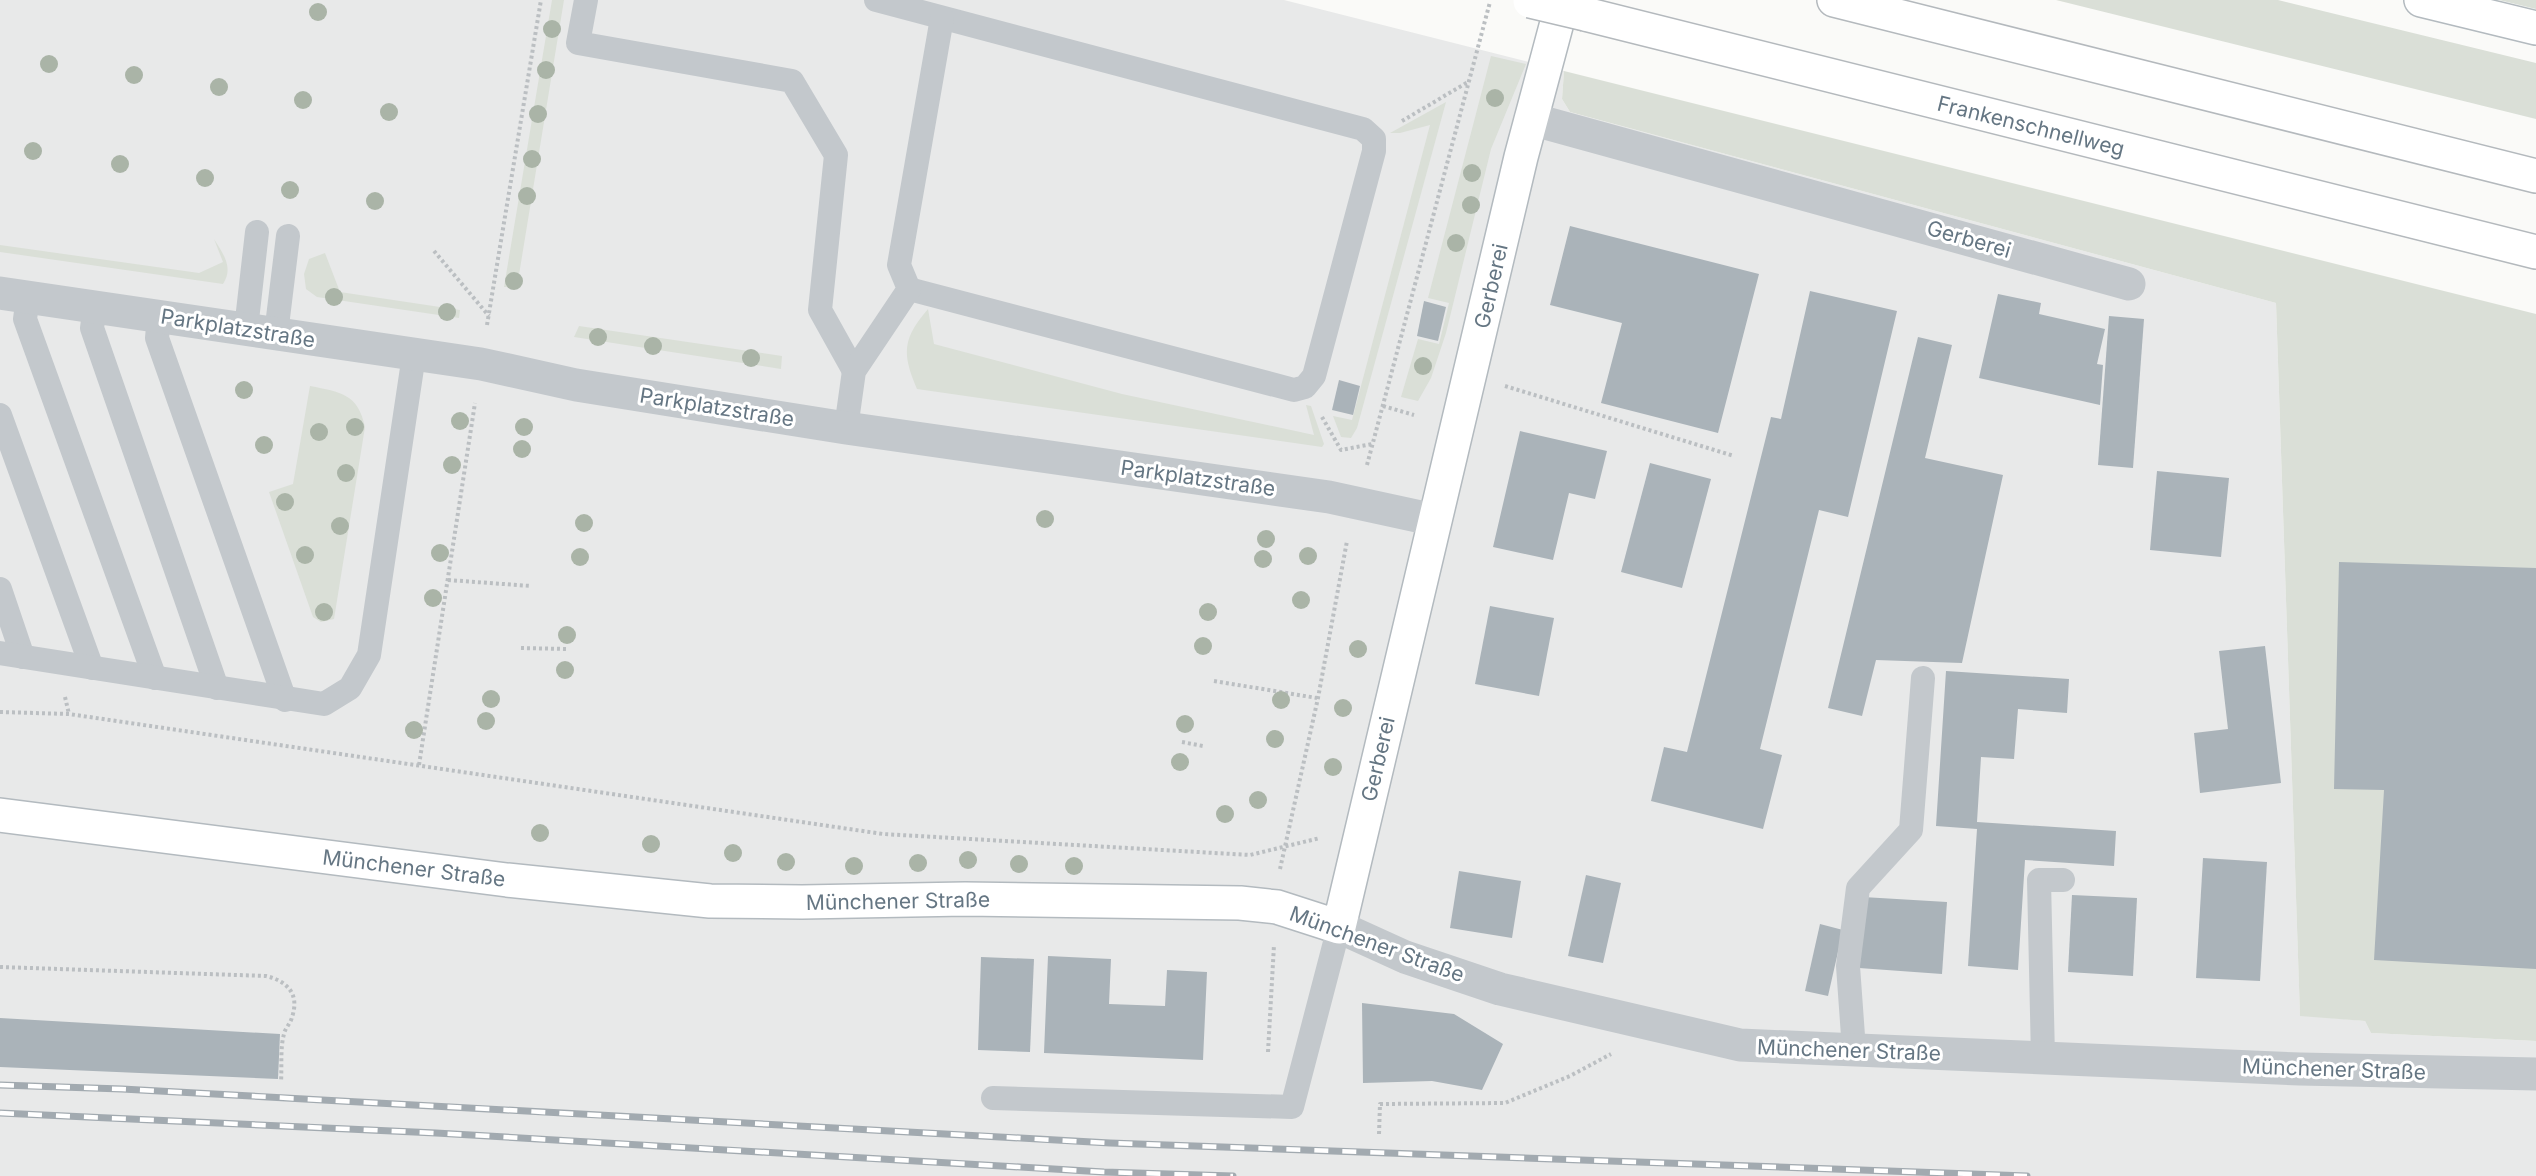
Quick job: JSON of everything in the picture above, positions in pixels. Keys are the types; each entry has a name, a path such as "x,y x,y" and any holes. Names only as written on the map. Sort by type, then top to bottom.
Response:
{"main road":[{"name":"Frankenschnellweg","path":"1528,0 1574,7 2536,252"},
{"path":"1834,0 2536,176"},
{"path":"2421,0 2536,28"},
{"name":"Gerberei","path":"1339,927 1531,119 1574,7"},
{"name":"Münchener Straße","path":"0,815 507,880 710,901 965,899 1240,903 1277,908 1339,927"}],"street":[{"name":"Gerberei","path":"1531,119 2129,285"},
{"name":"Parkplatzstraße","path":"14,295 481,364 576,385 846,428 1329,497 1435,520"},
{"name":"Münchener Straße","path":"1339,927 1405,957 1528,996 1740,1045 2300,1069 2536,1074"}],"lane":[{"path":"586,0 578,43 792,81 836,155 820,310 854,370"},
{"path":"876,0 1363,129 1374,139 1374,151 1314,376 1305,387 1294,390 909,289"},
{"path":"909,289 899,265 942,18"},
{"path":"258,232 261,332"},
{"path":"261,332 288,236"},
{"path":"846,428 854,370 909,289"},
{"path":"14,295 25,319 155,678"},
{"path":"95,306 92,328 217,688"},
{"path":"159,316 157,338 285,700"},
{"path":"0,589 11,655 324,705 350,688 369,655 414,355"},
{"path":"0,415 92,668"},
{"path":"1854,1050 1848,966 1858,888 1911,830 1923,678"},
{"path":"2043,1058 2039,880 2063,880"},
{"name":"Gerberei","path":"993,1098 1292,1107 1339,927"}],"path":[{"path":"487,326 541,0"},
{"path":"1371,450 1490,0"},
{"path":"1374,139 1468,82"},
{"path":"434,252 489,317"},
{"path":"1470,375 1734,456"},
{"path":"1305,387 1341,450 1372,444"},
{"path":"419,765 476,397"},
{"path":"1383,406 1414,415"},
{"path":"1281,868 1318,698 1345,548"},
{"path":"448,580 531,586"},
{"path":"521,648 567,649"},
{"path":"1214,681 1318,698"},
{"path":"64,696 69,714"},
{"path":"0,712 69,714 883,834 1250,855 1323,837"},
{"path":"1182,742 1203,746"},
{"path":"0,967 275,978 291,989 294,997 293,1014 284,1033 281,1082"},
{"path":"1379,1134 1380,1104 1505,1103 1601,1060"}],"shaded area":[{"path":"0,0 1284,0 1564,71 1562,99 1570,112 2276,303 2300,1015 2365,1021 2371,1033 2536,1041 2536,1176 0,1176"},
{"path":"552,0 564,0 517,287 504,287"},
{"path":"2056,0 2278,0 2536,63 2536,119"},
{"path":"2499,0 2536,0 2536,9"},
{"path":"1491,56 1526,64 1491,149 1446,333 1431,378 1418,401 1401,397 1418,339 1439,344 1449,303 1428,298"},
{"path":"1564,71 2536,314 2536,1041 2371,1033 2365,1021 2300,1016 2276,303 1570,112 1562,99"},
{"path":"1446,102 1357,428 1351,438 1341,437 1333,416 1352,420 1430,125 1400,133 1390,133"},
{"path":"214,239 224,255 227,266 228,272 223,284 0,252 0,245 199,273 223,262"},
{"path":"325,253 340,292 460,310 459,318 317,297 306,289 304,274 309,259"},
{"path":"928,309 934,344 1122,394 1314,435 1306,405 1311,406 1324,444 1322,447 917,389 909,366 907,347 913,329"},
{"path":"579,326 782,356 781,369 574,337"},
{"path":"310,386 331,390 353,401 362,416 365,427 334,619 321,622 313,617 269,492 293,484"}],"building":[{"path":"1570,226 1759,274 1718,433 1601,403 1622,323 1550,305"},
{"path":"1810,291 1897,311 1848,517 1819,510 1760,749 1782,755 1763,829 1651,801 1664,747 1687,752 1771,417 1781,419"},
{"path":"1998,294 2041,303 2039,314 2105,329 2097,364 2103,365 2100,405 1979,378"},
{"path":"1424,301 1446,307 1438,341 1417,336"},
{"path":"2109,316 2144,319 2133,468 2098,465"},
{"path":"1918,337 1952,345 1925,458 2003,475 1962,663 1876,660 1862,716 1828,708"},
{"path":"1339,380 1360,386 1353,415 1332,410"},
{"path":"1520,431 1607,451 1595,499 1569,493 1553,560 1493,547"},
{"path":"1650,463 1711,479 1682,588 1621,572"},
{"path":"2157,471 2229,478 2221,557 2150,550"},
{"path":"2339,562 2536,568 2536,969 2374,960 2384,790 2334,789"},
{"path":"1490,606 1554,618 1539,696 1475,684"},
{"path":"2265,646 2281,783 2200,793 2194,733 2228,729 2219,651"},
{"path":"1946,671 2069,679 2067,713 2018,709 2014,759 1981,757 1977,822 2116,831 2114,866 2025,860 2018,970 1968,966 1977,829 1936,826"},
{"path":"2203,858 2267,862 2260,981 2196,978"},
{"path":"1459,871 1521,881 1512,938 1450,928"},
{"path":"1586,875 1621,883 1603,963 1568,956"},
{"path":"2072,895 2137,898 2133,976 2068,972"},
{"path":"1863,897 1947,902 1942,974 1859,968"},
{"path":"1820,924 1843,930 1828,996 1805,991"},
{"path":"1048,956 1111,959 1109,1004 1165,1006 1167,970 1207,972 1203,1060 1044,1053"},
{"path":"981,957 1034,959 1030,1052 978,1050"},
{"path":"1362,1003 1454,1014 1503,1044 1482,1090 1432,1081 1363,1083"},
{"path":"0,1018 280,1034 278,1079 0,1067"}],"railway":[{"path":"0,1085 122,1089 1110,1143 2027,1176"},
{"path":"0,1113 436,1133 1104,1172 1233,1176"}]}
